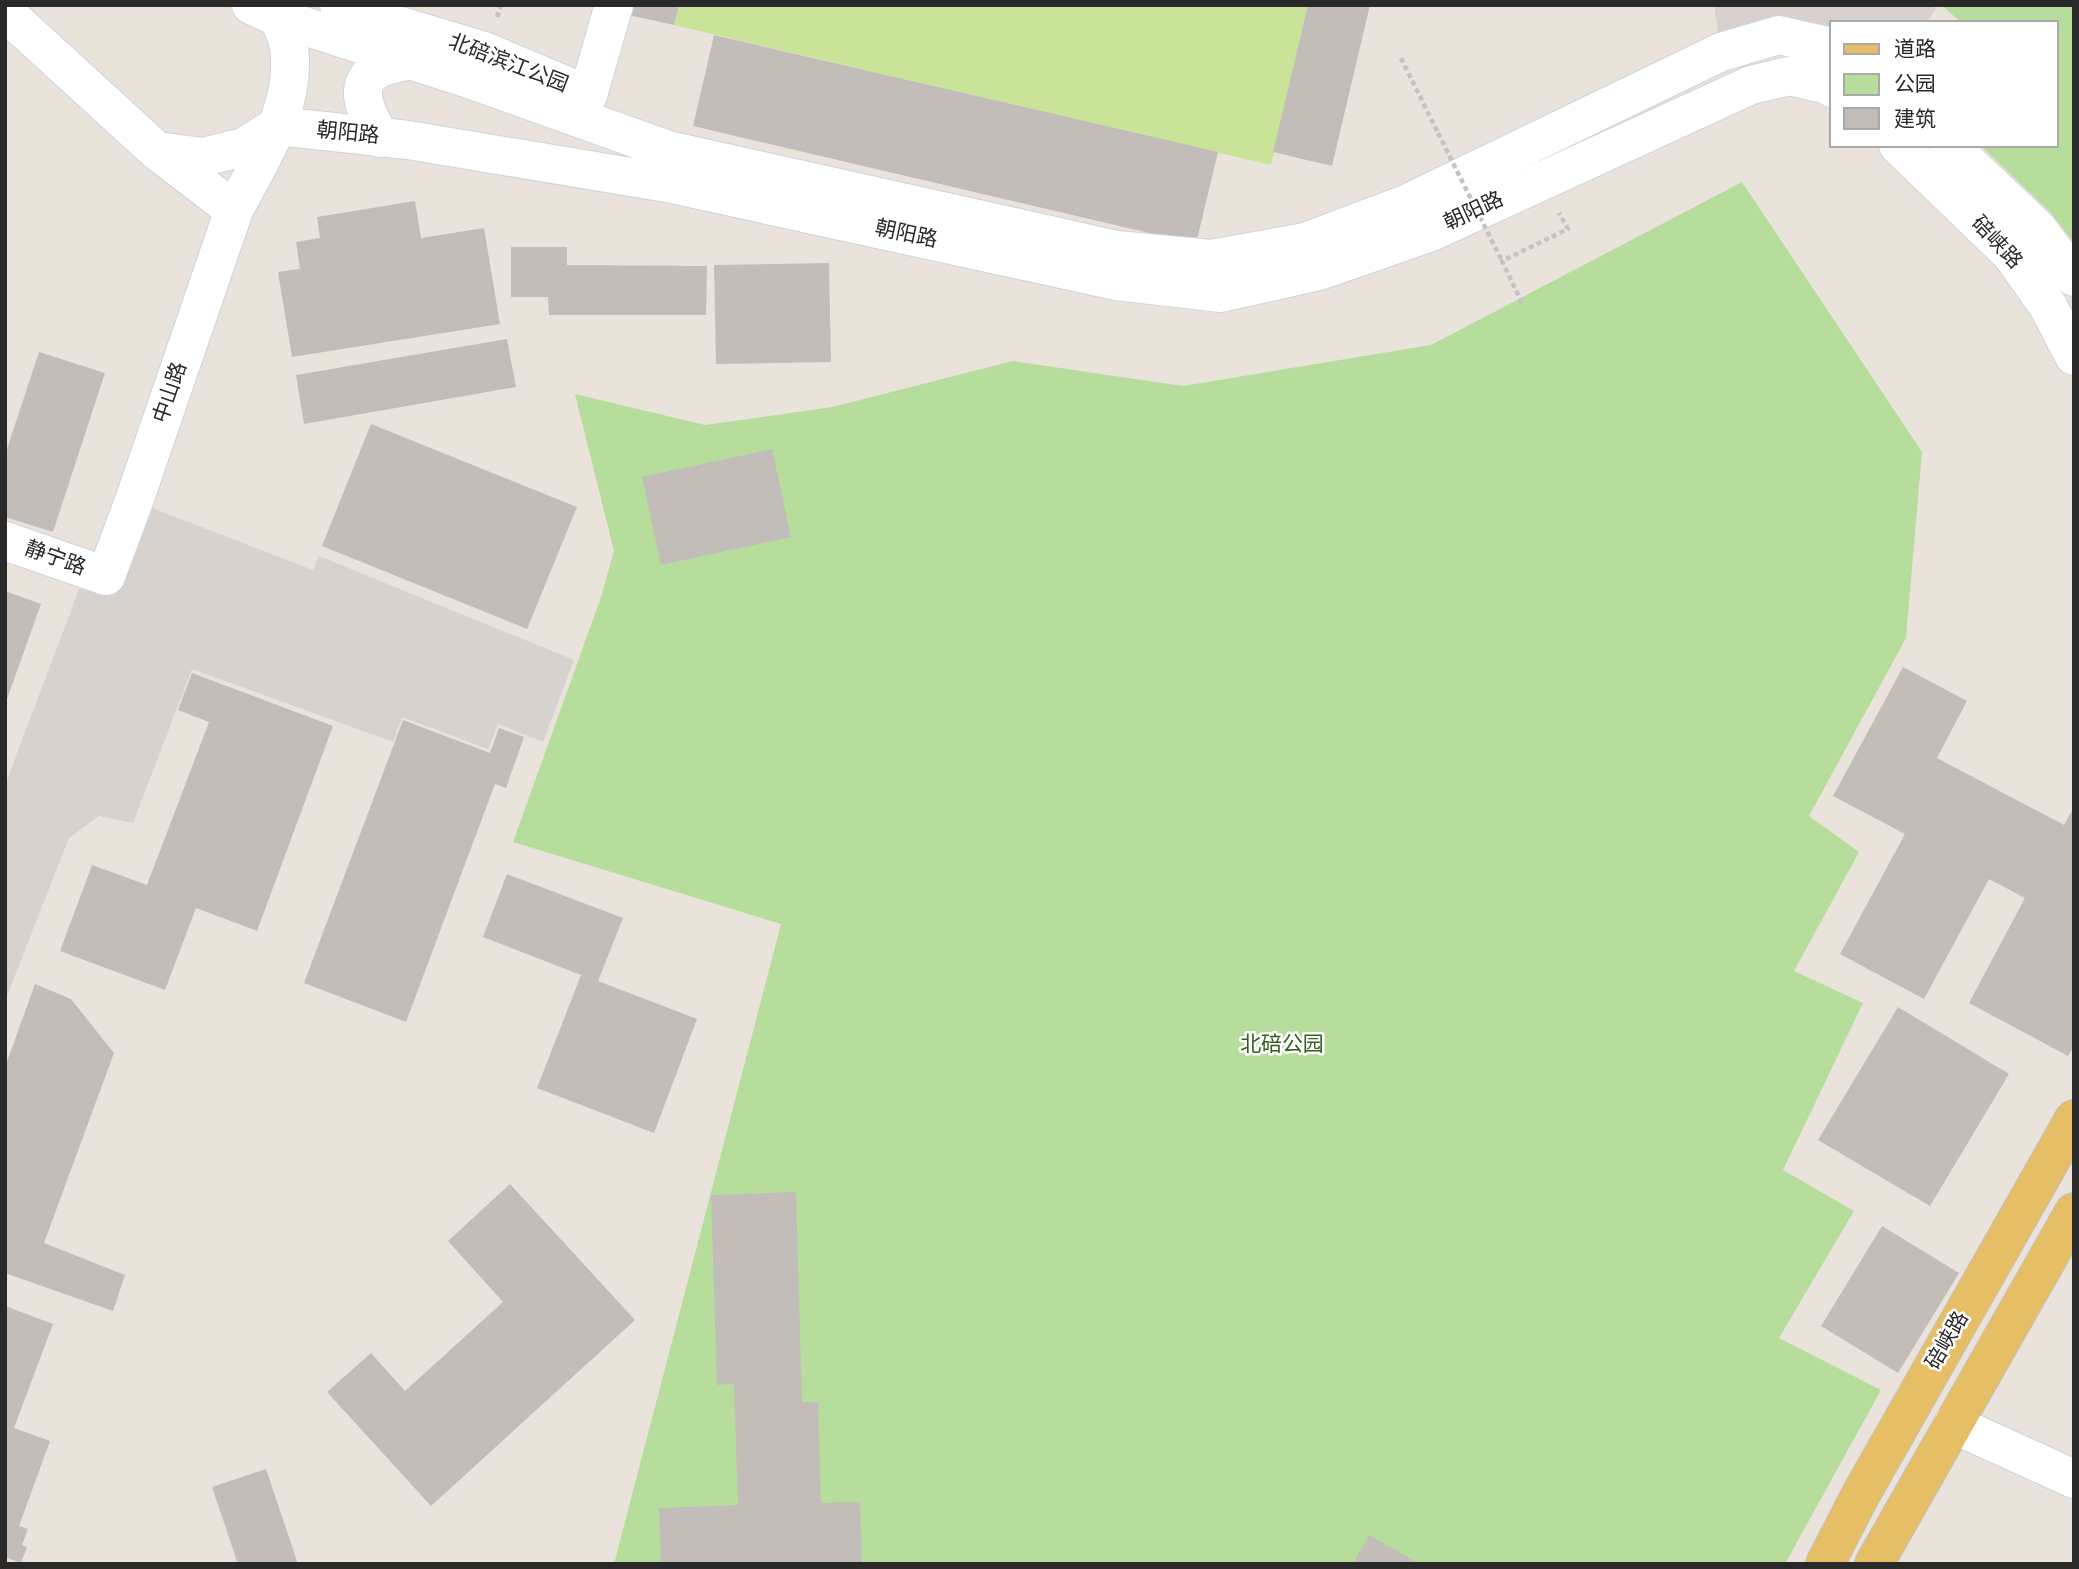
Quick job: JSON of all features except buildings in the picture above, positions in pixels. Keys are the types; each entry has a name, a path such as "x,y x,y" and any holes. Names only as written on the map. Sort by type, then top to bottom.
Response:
{"main road":[{"name":"碚峡路","path":"1825,1564 1861,1494 2074,1119"},
{"path":"1874,1564 2074,1212"}],"street":[{"name":"北碚滨江公园","path":"339,5 350,11 484,51 588,95 614,5"},
{"path":"265,11 668,150 1117,250 1211,259 1305,242 1406,204 1721,52 1779,35 1830,47"},
{"name":"中山路","path":"106,576 234,210 277,126 290,91 289,47 265,11"},
{"path":"5,12 157,152 234,210"},
{"path":"380,138 363,106 364,85 377,69 410,60"},
{"name":"朝阳路","path":"277,126 380,138 667,183 1116,281 1221,293 1319,271 1430,232 1751,85 1789,76 1830,86"},
{"path":"157,152 203,157 244,146 277,126"},
{"name":"碚峡路","path":"1900,147 2011,254 2048,306 2074,356"},
{"name":"碚峡路","path":"1951,147 2037,228 2074,277"},
{"name":"静宁路","path":"5,541 106,576"},
{"path":"1952,1424 2074,1479"}],"path":[{"path":"1401,58 1522,303"},
{"path":"1502,261 1567,229 1556,206"}],"green space":[{"path":"679,5 1308,5 1271,165 674,25"},
{"path":"1941,5 2074,5 2074,243 2051,213 1982,147 2058,147 2058,21 1960,21"},
{"name":"北碚公园","path":"1742,182 1922,452 1906,638 1809,816 1859,852 1794,971 1863,1003 1783,1170 1854,1211 1779,1338 1881,1390 1785,1564 612,1564 781,924 513,842 601,597 614,551 575,394 705,425 832,407 1013,361 1183,386 1431,345"}],"shaded area":[{"path":"1714,5 1931,5 1936,9 1927,21 1830,21 1830,47 1721,52"},
{"path":"134,501 313,570 319,556 574,660 543,742 498,724 488,749 402,717 393,742 192,669 133,823 99,816 69,838 5,1001 5,785 86,571"}]}
